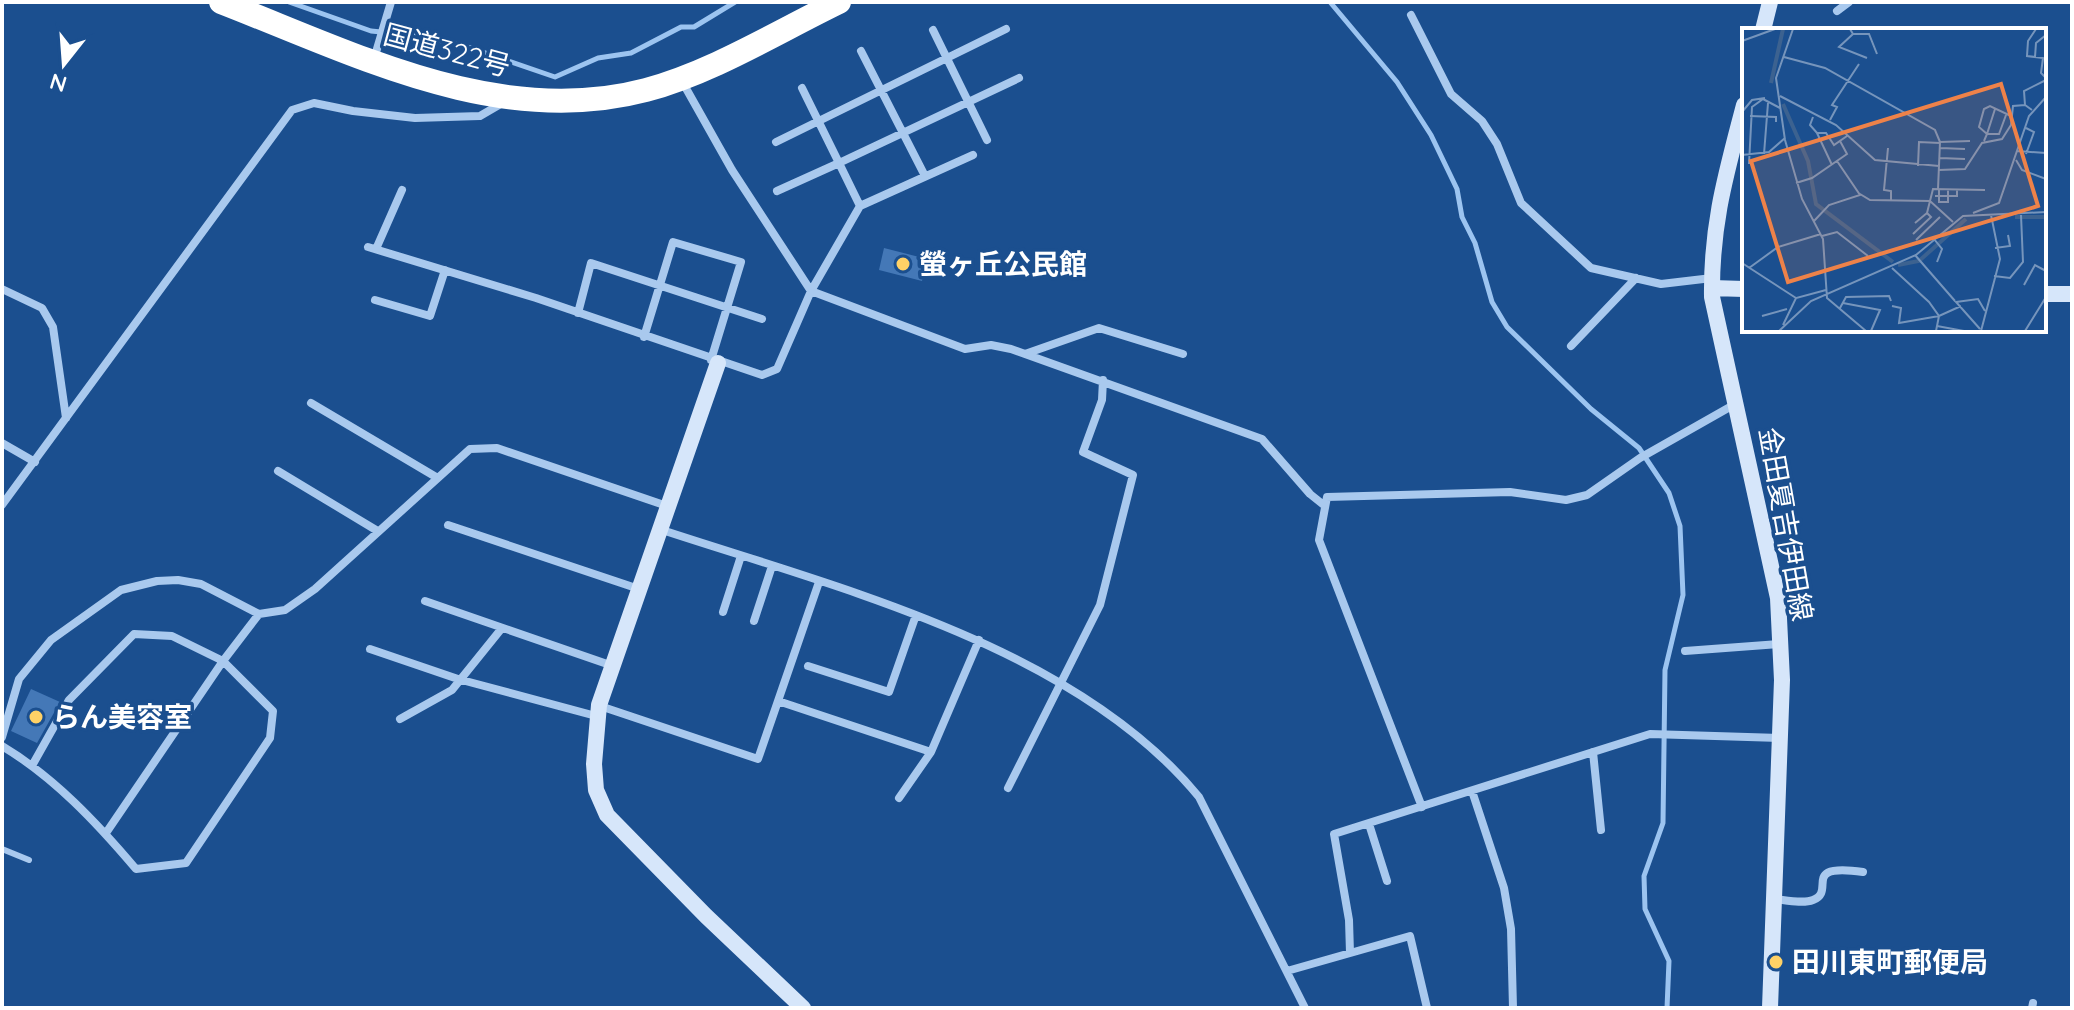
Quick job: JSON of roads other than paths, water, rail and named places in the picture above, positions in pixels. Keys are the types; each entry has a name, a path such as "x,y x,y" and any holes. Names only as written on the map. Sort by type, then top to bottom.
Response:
{"highway":[{"name":"国道322号","path":"221,2 376,52 508,100 591,101 681,78 839,2"}],"main road":[{"path":"1764,28 1770,2"},
{"name":"金田夏吉伊田線","path":"1742,112 1720,195 1711,250 1712,283 1778,598 1781,738 1770,1008"},
{"path":"1712,283 1742,289"},
{"path":"2046,294 2072,294"},
{"path":"715,362 597,711 596,790 607,815 803,1008"}],"street":[{"path":"376,52 391,2"},
{"path":"1837,11 1849,2"},
{"path":"1411,15 1451,94 1482,121 1497,144 1521,203 1591,268 1661,284 1712,283"},
{"path":"776,142 1006,29"},
{"path":"933,30 987,140"},
{"path":"861,51 925,176"},
{"path":"681,78 732,170 811,291 965,349 991,345 1025,354 1262,439 1310,494 1325,506"},
{"path":"777,191 1019,78"},
{"path":"802,88 860,206"},
{"path":"2,505 292,110 314,103 415,118 480,116 508,100"},
{"path":"402,190 372,248 762,375 777,369 811,291 860,206 973,155"},
{"path":"644,337 673,242 741,262 715,362"},
{"path":"578,313 591,263 762,319"},
{"path":"375,300 430,316 445,270"},
{"path":"1571,346 1636,278"},
{"path":"2,289 42,308 53,327 66,419"},
{"path":"1025,354 1099,328 1183,354"},
{"path":"1008,788 1100,605 1133,475 1083,452 1102,400 1103,380"},
{"path":"311,403 436,477"},
{"path":"1422,807 1319,540 1327,497 1510,492 1566,500 1587,495 1640,458 1738,403"},
{"path":"2,443 35,462"},
{"path":"2,737 19,679 27,669 51,640 121,590 157,581 190,582 201,584 259,614 285,610 315,589 376,530 470,449 497,448 667,506"},
{"path":"278,471 376,530"},
{"path":"448,525 639,589"},
{"path":"659,529 916,615 979,640 1132,729 1175,768 1199,797 1305,1008"},
{"path":"723,612 741,556"},
{"path":"754,621 772,566"},
{"path":"370,649 458,679 597,711 758,759 819,582"},
{"path":"425,601 613,666"},
{"path":"106,833 223,661 259,614"},
{"path":"808,666 889,692 916,615"},
{"path":"400,719 452,690 502,628"},
{"path":"2,746 33,764 106,833 136,869 186,863 270,738 273,711 223,661 172,636 134,634 69,700 33,764"},
{"path":"899,798 931,752 979,640"},
{"path":"1685,651 1780,644"},
{"path":"778,701 931,752"},
{"path":"1350,953 1349,920 1334,834 1658,733 1781,738"},
{"path":"1593,752 1601,830"},
{"path":"1472,791 1504,888 1511,929 1513,1008"},
{"path":"1369,824 1387,881"},
{"path":"1774,899 1812,901 1817,897 1827,871 1833,868 1863,872"},
{"path":"1287,971 1410,936 1427,1008"}],"lane":[{"path":"2,849 29,860"}],"waterway":[{"path":"289,2 371,31 422,36 471,48 555,77 598,58 631,53 681,27 694,27 735,2"},
{"path":"1330,2 1397,82 1431,135 1457,189 1462,217 1475,243 1492,302 1507,327 1591,409 1639,448 1669,493 1680,526 1683,595 1665,670 1663,823 1644,876 1645,909 1669,961 1667,1008"}],"place":[{"name":"螢ヶ丘公民館","path":"903,264"},
{"name":"らん美容室","path":"36,717"},
{"name":"田川東町郵便局","path":"1776,962"}]}
